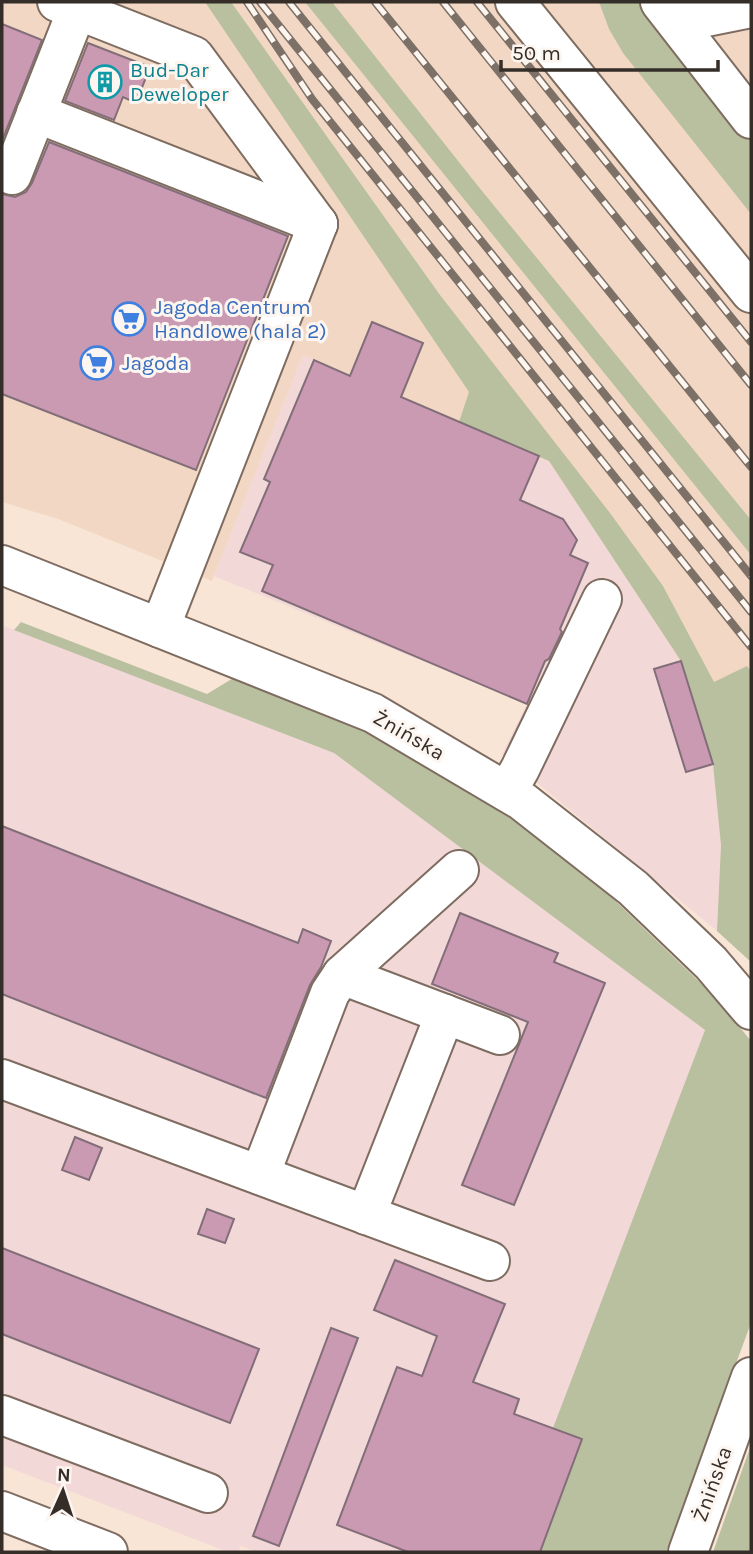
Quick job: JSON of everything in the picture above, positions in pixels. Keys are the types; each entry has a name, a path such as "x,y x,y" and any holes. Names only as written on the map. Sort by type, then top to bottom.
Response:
{"street":[{"path":"515,2 751,293"},
{"path":"12,175 36,113 67,6 194,56 318,224"},
{"path":"669,12 751,8"},
{"path":"669,12 751,119"},
{"path":"36,113 318,224"},
{"path":"160,628 318,224"},
{"name":"Żnińska","path":"2,565 373,713 522,801 633,888 710,963 751,1010"},
{"path":"506,792 520,769 602,599"},
{"path":"260,1175 330,993 342,975 459,870"},
{"path":"342,975 500,1035"},
{"path":"366,1214 445,1014"},
{"path":"2,1079 490,1261"},
{"name":"Żnińska","path":"688,1552 751,1377"},
{"path":"2,1415 208,1493"},
{"path":"2,1511 108,1552"}],"shaded area":[{"path":"2,2 640,2 751,140 751,962 717,931 721,845 539,456 303,356 212,581 58,519 2,502"},
{"path":"676,2 751,2 751,100"},
{"path":"303,355 549,461 681,661 713,764 721,845 717,931 502,754 527,704 214,576"},
{"path":"2,625 334,753 705,1030 564,1404 604,1422 555,1552 256,1552 241,1546 238,1552 228,1552 2,1465"}],"green space":[{"path":"205,2 231,2 440,295 610,513 663,586 714,682 747,666 751,671 751,962 717,931 721,845 713,764 681,661 549,461 459,422 469,392"},
{"path":"305,2 332,2 478,186 751,520 751,555"},
{"path":"599,2 640,2 751,140 751,214 623,53 609,29"},
{"path":"21,622 207,694 235,677 363,728 450,772 572,859 715,997 751,1041 751,1323 666,1552 540,1552 582,1439 553,1428 705,1030 334,753 14,630"},
{"path":"751,1445 751,1552 713,1552"}],"building":[{"path":"2,24 42,40 2,141"},
{"name":"Bud-Dar Deweloper","path":"88,43 150,67 136,103 123,97 114,120 65,101"},
{"name":"Jagoda Centrum Handlowe (hala 2)","path":"49,142 288,236 196,470 2,394 2,194 15,197 26,192"},
{"path":"372,322 423,343 401,397 539,456 520,500 563,519 577,540 570,555 588,563 560,629 562,632 549,659 545,661 527,704 262,591 273,565 240,552 270,482 264,479 314,360 350,376"},
{"path":"681,661 713,764 686,772 654,669"},
{"path":"2,826 298,943 303,929 331,941 321,967 310,985 266,1098 2,994"},
{"path":"460,913 558,953 554,962 605,983 514,1205 462,1185 528,1022 432,984"},
{"path":"75,1137 102,1148 89,1180 62,1170"},
{"path":"207,1209 234,1219 225,1243 198,1234"},
{"path":"2,1248 259,1349 230,1423 2,1334"},
{"path":"395,1260 505,1304 473,1382 519,1399 514,1414 582,1439 540,1552 408,1552 337,1525 397,1367 422,1376 437,1336 374,1310"},
{"path":"331,1328 358,1338 279,1546 253,1536"}],"railway":[{"path":"247,2 312,99 751,647"},
{"path":"260,2 751,612"},
{"path":"289,2 751,576"},
{"path":"375,2 751,467"},
{"path":"443,2 751,385"},
{"path":"477,2 751,342"}],"place":[{"name":"Bud-Dar Deweloper","path":"105,82"},
{"name":"Jagoda Centrum Handlowe (hala 2)","path":"129,319"},
{"name":"Jagoda","path":"97,363"}]}
